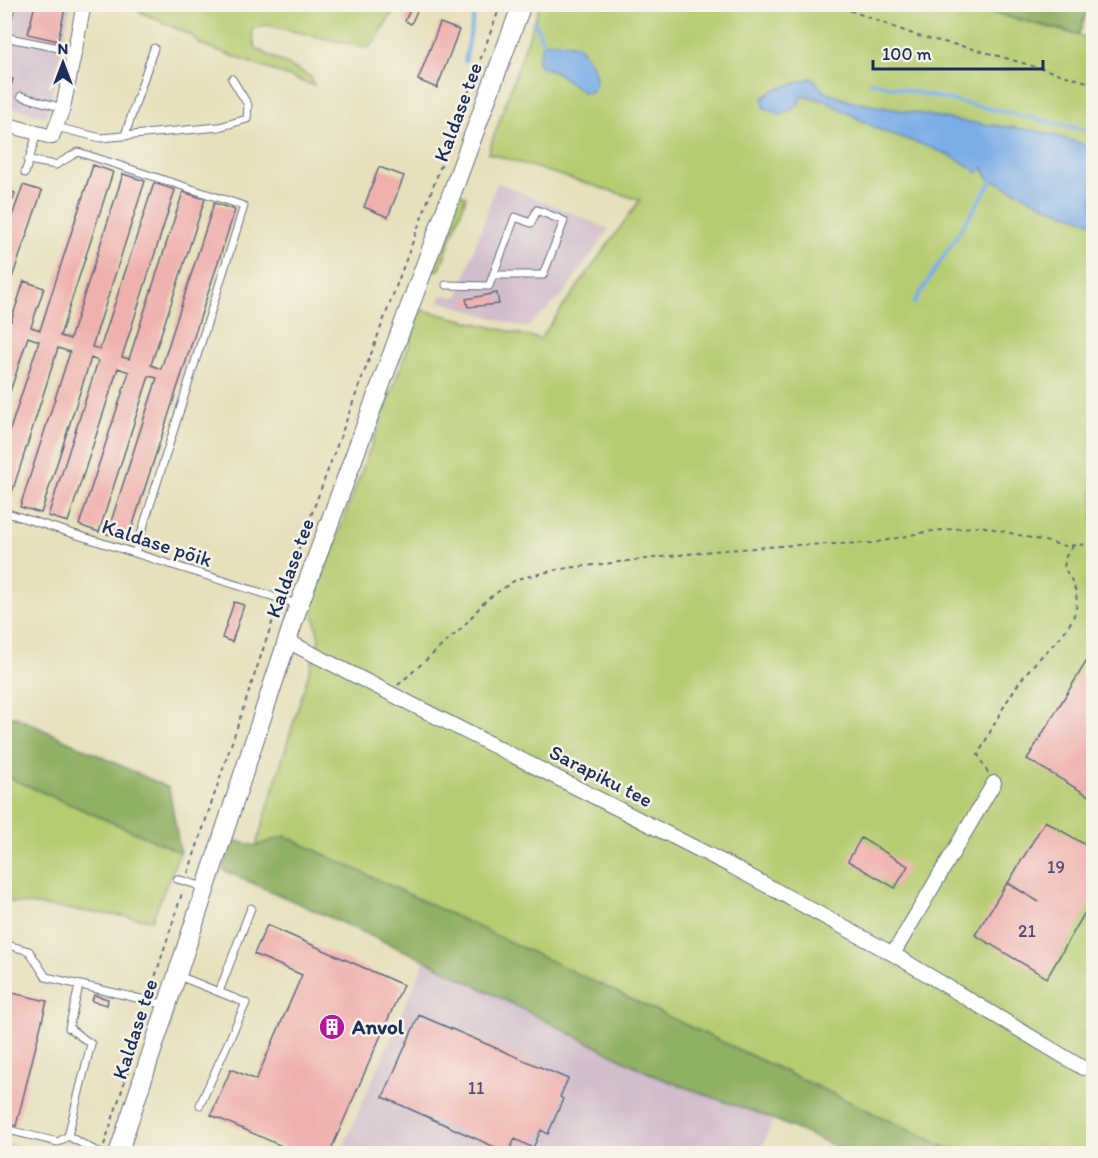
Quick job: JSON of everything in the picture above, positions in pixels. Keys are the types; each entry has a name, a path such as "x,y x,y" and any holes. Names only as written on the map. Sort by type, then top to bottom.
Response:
{"street":[{"path":"4,124 52,137 63,108 84,4"},
{"name":"Kaldase tee","path":"118,1154 204,887 299,605 522,4"},
{"name":"Sarapiku tee","path":"287,641 731,866 893,954 1083,1068"},
{"path":"893,954 994,783"}],"lane":[{"path":"4,31 12,4"},
{"path":"4,37 74,51"},
{"path":"125,135 154,48"},
{"path":"56,126 101,138 219,127 247,119 248,105 232,80"},
{"path":"21,96 63,108"},
{"path":"25,173 37,133"},
{"path":"28,160 56,165 78,152 244,206 135,553"},
{"path":"446,285 489,286 515,218 531,223 537,210 564,221 543,275 493,276"},
{"name":"Kaldase põik","path":"4,512 299,605"},
{"path":"177,879 204,887"},
{"path":"219,992 251,908"},
{"path":"4,944 29,951 46,977 166,1005"},
{"path":"177,975 246,1003 200,1105"},
{"path":"4,1129 57,1142 68,1136 91,1044 69,1028 80,986"},
{"path":"68,1136 101,1154"}],"path":[{"path":"833,4 918,36 978,50 1094,84"},
{"path":"389,693 462,628 486,600 517,579 560,569 713,551 794,545 873,543 925,532 981,526 1065,546 1094,541"},
{"path":"1073,546 1066,556 1064,568 1080,587"},
{"path":"994,783 978,755 1027,672 1071,630 1081,607"}],"shaded area":[{"path":"4,5 71,5 46,117 5,105"},
{"path":"497,182 609,229 562,296 526,328 439,301 442,295 458,297"},
{"path":"425,960 657,1077 773,1119 760,1153 340,1154"},
{"path":"5,1143 48,1153 5,1153"}],"green space":[{"path":"1089,4 1079,34 961,5"},
{"path":"125,5 397,5 373,44 367,48 266,25 252,29 255,48 311,77 314,86 200,44 191,35"},
{"path":"540,5 961,5 1093,39 1093,1153 958,1153 285,836 256,846 319,639 312,604 422,310 540,339 640,200 488,153"},
{"path":"460,194 466,196 465,200 440,269 435,271 432,266"},
{"path":"5,715 16,717 169,788 180,852 5,776"},
{"path":"5,776 180,852 152,920 5,901"},
{"path":"285,836 958,1153 850,1153 773,1119 657,1077 425,960 223,870 233,840 256,846"}],"water":[{"path":"558,42 578,45 590,61 596,78 593,91 584,93 556,72 537,62 543,43"},
{"path":"812,78 824,91 849,101 960,121 1039,131 1093,147 1093,223 1046,206 987,177 984,168 978,173 954,158 878,129 822,100 802,95 798,106 782,115 764,108 763,98 774,90"}],"building":[{"path":"35,4 66,4 58,41 28,34"},
{"path":"411,8 417,11 411,24 405,21"},
{"path":"440,23 459,30 437,88 418,80"},
{"path":"4,76 13,79 5,105 4,105"},
{"path":"93,165 113,172 60,336 70,339 123,174 145,181 92,347 100,349 154,183 175,190 122,357 129,359 183,192 205,199 151,365 161,369 214,203 235,210 128,540 107,534 157,378 149,376 99,532 79,525 129,372 118,368 68,522 48,516 98,361 91,358 41,513 20,507 70,352 58,348 9,502 4,501 4,448 39,341 28,337 4,410 4,339 7,331 4,330 4,319 11,321 24,281 44,288 31,327 40,330"},
{"path":"379,167 404,176 388,217 364,207"},
{"path":"23,185 42,191 5,298 4,239"},
{"path":"4,189 15,193 13,200 4,197"},
{"path":"497,293 499,304 468,307 466,299"},
{"path":"234,602 244,605 232,642 222,638"},
{"path":"1086,662 1094,667 1094,799 1027,759"},
{"path":"1045,821 1094,850 1094,897 1047,978 975,935 1007,883 1039,902 1008,883"},
{"path":"861,838 908,866 895,888 848,861"},
{"name":"Anvol","path":"267,925 403,985 329,1154 300,1154 211,1115 231,1069 256,1080 302,975 254,954"},
{"path":"4,991 47,1001 16,1126 4,1123"},
{"path":"94,995 108,999 107,1005 92,1001"},
{"path":"419,1015 568,1079 560,1097 563,1099 548,1134 541,1130 533,1148 515,1139 508,1153 383,1097"}],"waterway":[{"path":"465,61 475,10 472,4"},
{"path":"533,22 536,24 543,43"},
{"path":"870,82 1094,132"},
{"path":"914,303 993,179"}],"place":[{"name":"Anvol","path":"332,1027"}]}
